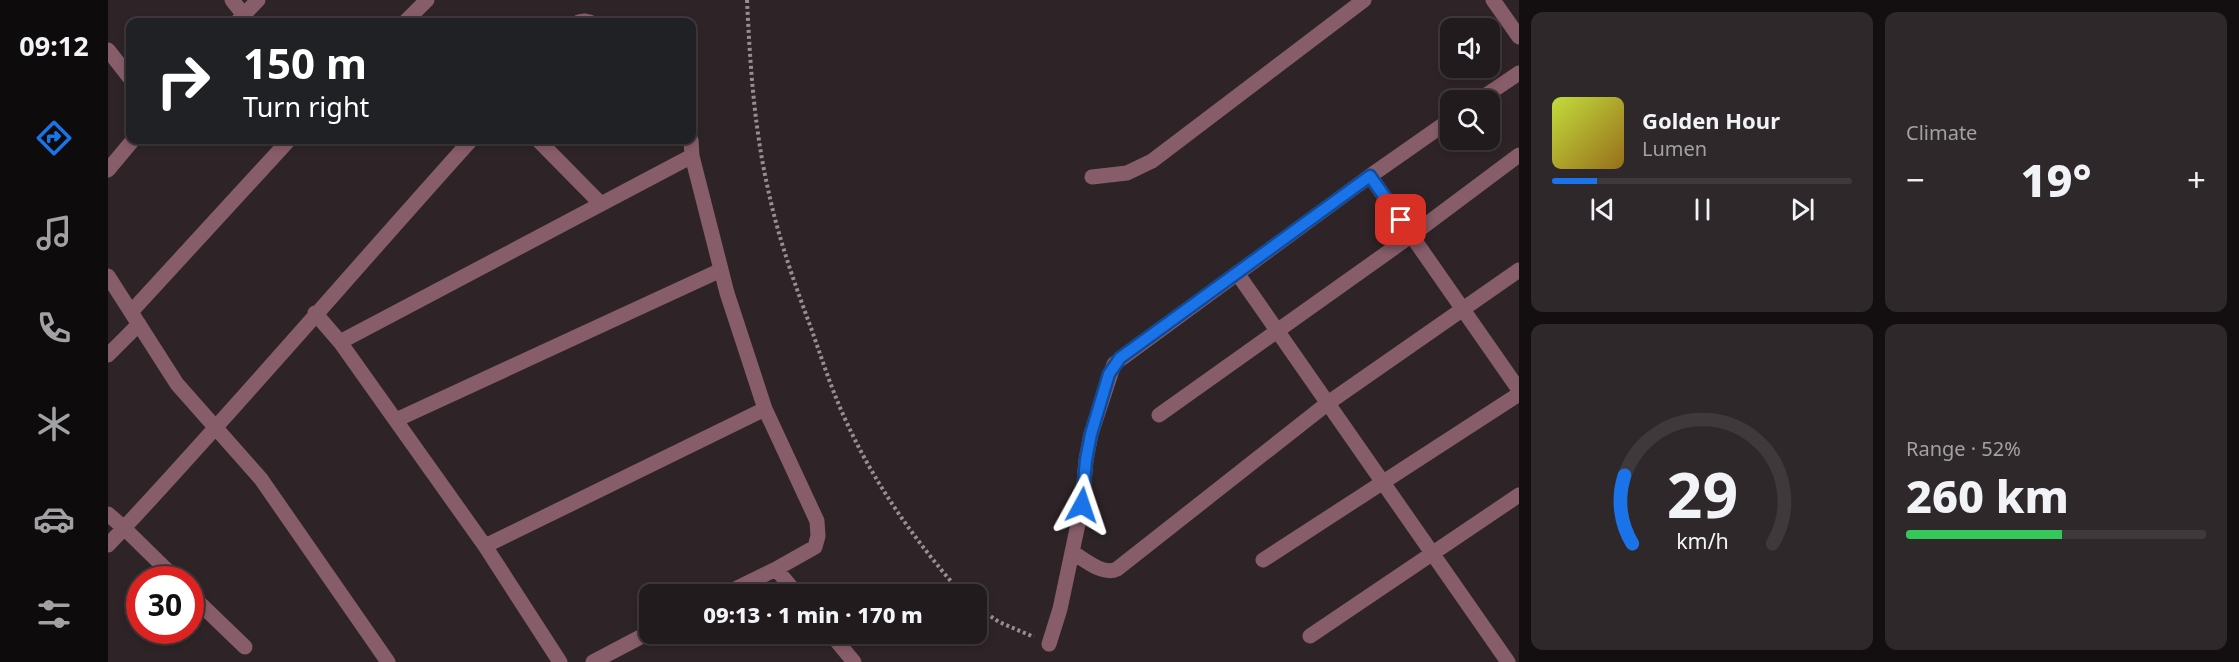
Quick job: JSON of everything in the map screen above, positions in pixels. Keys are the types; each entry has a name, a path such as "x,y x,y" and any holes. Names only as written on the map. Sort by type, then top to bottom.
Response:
{"street":[{"path":"232,0 241,18"},
{"path":"242,18 258,0"},
{"path":"409,18 427,0"},
{"path":"1092,177 1127,172 1152,160 1364,0"},
{"path":"1493,0 1519,37"},
{"path":"108,50 126,73"},
{"path":"1494,90 1519,73"},
{"path":"1049,644 1060,609 1082,505 1091,434 1114,364 1440,127"},
{"path":"108,170 130,144"},
{"path":"108,355 135,318 286,144"},
{"path":"108,545 217,428 315,313 467,144"},
{"path":"542,144 601,204"},
{"path":"691,144 692,156 721,270 765,409 816,521 818,536 815,547 746,584"},
{"path":"1159,415 1412,235 1519,155"},
{"path":"340,342 692,156"},
{"path":"1263,560 1519,392 1370,176"},
{"path":"396,420 721,270"},
{"path":"1072,552 1104,571 1117,569 1328,403 1519,270"},
{"path":"1237,273 1508,662"},
{"path":"108,276 177,384 261,478 388,662"},
{"path":"315,313 340,342 485,546 560,662"},
{"path":"485,546 765,409"},
{"path":"1310,636 1519,495"},
{"path":"108,514 163,566"},
{"path":"776,570 788,584"},
{"path":"204,608 245,648"},
{"path":"593,662 639,638"},
{"path":"839,644 854,662"}],"path":[{"path":"747,0 755,117 767,189 784,253 846,421 899,515 953,584"},
{"path":"987,614 999,622 1049,644"}],"route":[{"path":"1082,505 1091,434 1109,374 1120,358 1370,176 1401,220"}]}
